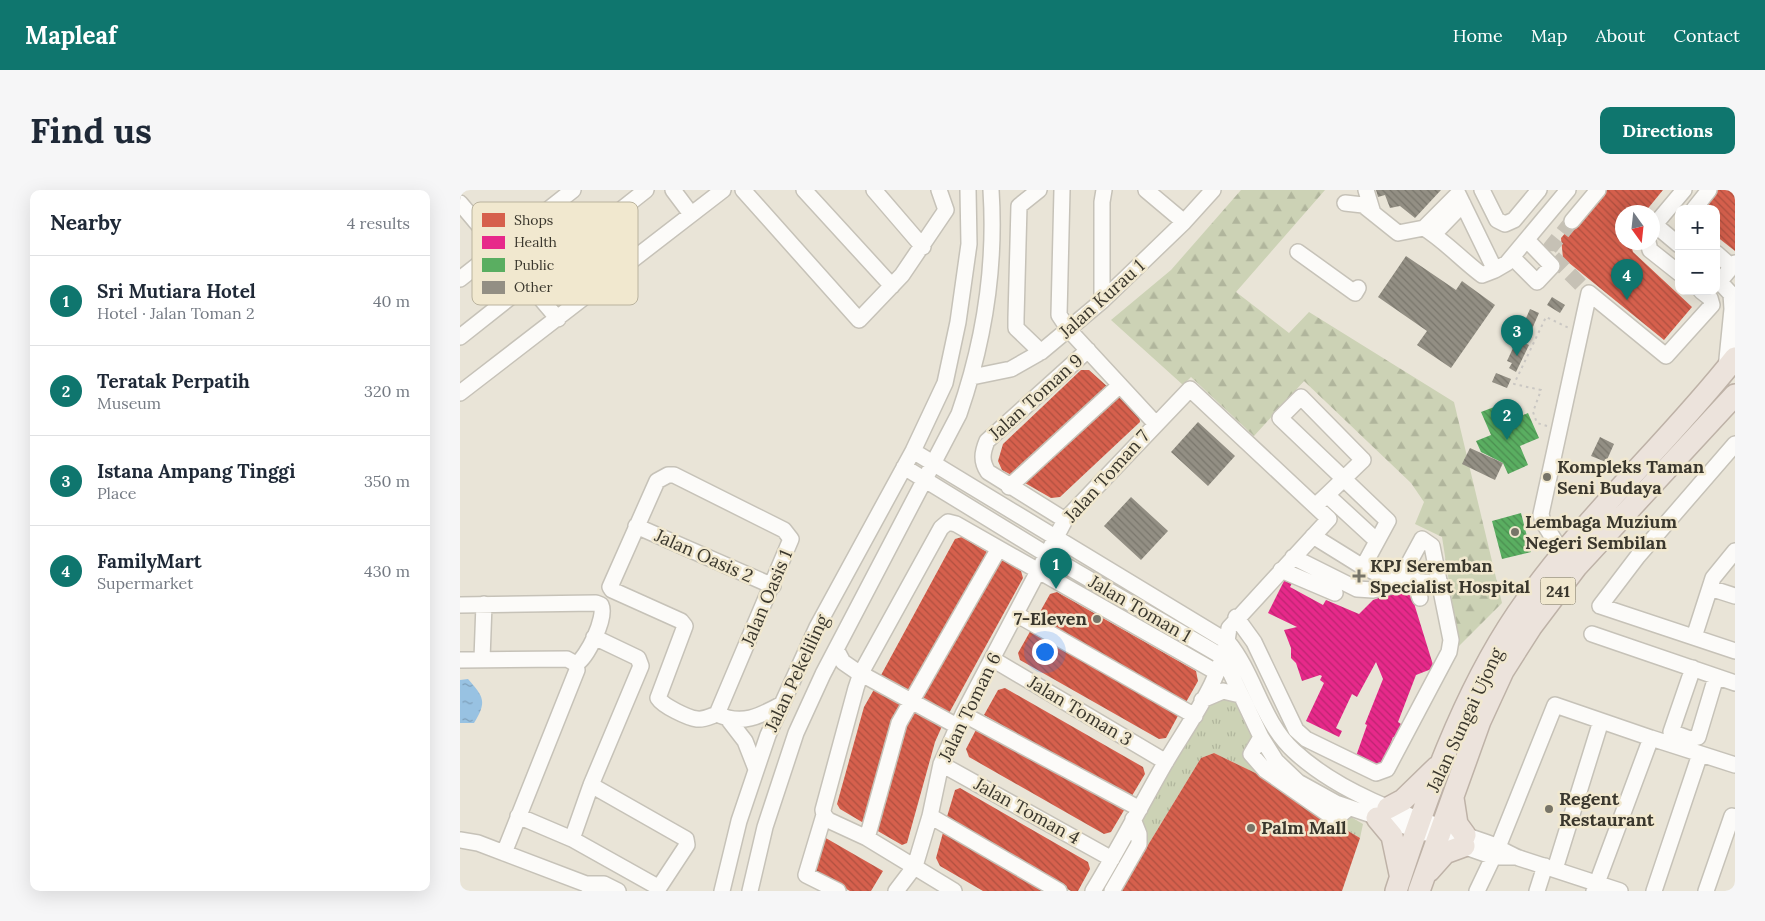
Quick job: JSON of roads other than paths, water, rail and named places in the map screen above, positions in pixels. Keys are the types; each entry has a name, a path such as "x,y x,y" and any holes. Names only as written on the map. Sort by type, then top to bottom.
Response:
{"highway":[{"name":"Jalan Sungai Ujong","path":"1398,885 1418,825 1443,761 1486,666 1517,614 1563,554 1730,364"},
{"name":"Jalan Sungai Ujong","path":"1421,884 1480,721 1503,671 1531,626 1577,566 1735,395"},
{"path":"1398,885 1392,836 1383,813 1403,800 1443,761"},
{"path":"1421,884 1445,853 1465,841 1455,817 1453,795"}],"street":[{"path":"557,202 573,190"},
{"path":"630,202 646,190"},
{"path":"674,190 691,214"},
{"path":"638,256 723,190"},
{"path":"743,190 859,320 892,286 923,247 946,210 939,190"},
{"path":"804,190 892,286"},
{"path":"874,190 923,247"},
{"name":"Jalan Pekeliling","path":"722,891 739,821 768,735 817,627 913,451 945,383 958,322 969,244 968,190"},
{"name":"Jalan Pekeliling","path":"750,891 765,827 796,733 823,674 959,414 972,377 982,332 989,286 992,241 991,190"},
{"path":"1040,190 1020,206 1016,328 1041,352"},
{"path":"1062,190 1059,315 1069,330 1155,423"},
{"path":"1102,301 1102,202 1104,190"},
{"name":"Jalan Kurau 1","path":"972,377 1011,368 1041,352 1102,301 1184,222 1213,190"},
{"path":"1366,190 1373,213"},
{"path":"1482,190 1501,224 1514,220"},
{"path":"1512,257 1538,282 1552,266 1513,232 1514,220 1538,190"},
{"path":"1429,231 1482,275 1495,270 1512,257 1568,190"},
{"path":"1572,220 1598,190"},
{"path":"1660,218 1684,190"},
{"path":"1697,205 1709,190"},
{"path":"1150,191 1184,222"},
{"path":"1345,202 1363,205 1398,234 1429,231 1459,196 1495,270"},
{"path":"460,203 472,217"},
{"path":"1660,231 1675,243"},
{"path":"1650,250 1675,270"},
{"path":"1298,252 1355,293 1358,288"},
{"path":"1720,256 1733,265 1720,278"},
{"path":"460,279 472,269"},
{"path":"1720,282 1731,294 1733,332 1730,364"},
{"path":"1563,554 1543,522 1541,514 1589,293 1666,356 1712,305 1710,298 1706,295"},
{"path":"460,337 499,305"},
{"path":"546,305 558,319"},
{"path":"460,393 576,305"},
{"name":"Jalan Toman 9","path":"1065,520 1009,487 988,472 983,464 982,453 986,441 1088,350"},
{"path":"1009,487 1120,385"},
{"name":"Jalan Toman 7","path":"1046,554 1065,520 1155,423 1190,389 1321,500"},
{"path":"1321,500 1342,480 1363,460 1301,397 1280,418 1342,480 1388,521 1377,541 1370,571"},
{"path":"1735,444 1638,556 1600,606 1735,651"},
{"name":"Jalan Toman 1","path":"913,451 1054,538 1245,665 1280,734 1294,751 1318,770 1348,788 1383,813"},
{"name":"Jalan Toman 1","path":"904,468 1162,622 1225,650 1240,695 1261,737 1276,761 1298,782 1349,808 1383,813 1496,852 1550,868 1596,887 1620,891"},
{"name":"Jalan Oasis 1","path":"636,526 657,481 662,476 674,474 784,530 788,534 790,544 723,717"},
{"path":"1096,886 1166,762 1195,716 1216,672 1225,650 1229,628 1236,617 1330,519 1321,500"},
{"path":"1321,500 1377,541"},
{"path":"838,891 806,875 824,816 823,810 858,672 941,528 948,522 956,524 998,550 1216,672"},
{"path":"636,526 610,587 612,590 681,621 685,626 658,694 660,702 696,719 723,717 754,718 782,704"},
{"name":"Jalan Oasis 2","path":"636,526 773,586"},
{"path":"1236,617 1254,642 1296,730 1306,739 1376,773 1387,769 1449,652 1451,640 1432,546 1422,539 1403,574 1395,579 1385,578 1370,571 1313,536"},
{"path":"867,838 899,723 998,550"},
{"path":"1694,637 1714,578 1735,551"},
{"name":"Jalan Toman 6","path":"896,891 915,866 930,816 942,764 960,720 994,660 1046,554"},
{"path":"1294,556 1357,589 1373,590 1414,581 1441,584"},
{"path":"1409,565 1420,598"},
{"path":"1281,570 1334,593"},
{"path":"1370,571 1380,583 1373,590"},
{"path":"1710,588 1735,596"},
{"path":"460,605 596,603 601,605 603,615 594,637 584,659 576,664"},
{"path":"482,660 484,604"},
{"path":"1016,614 1195,716"},
{"path":"1155,637 1162,622"},
{"path":"1592,634 1735,683"},
{"path":"572,839 591,785 641,666 638,658 594,637"},
{"path":"836,649 843,662 858,672 912,700 960,720 1136,814"},
{"path":"460,660 567,659 576,664"},
{"name":"Jalan Toman 3","path":"994,660 1166,762"},
{"path":"504,853 577,670 576,664"},
{"path":"1692,668 1671,732 1690,739 1698,737 1716,676"},
{"path":"823,674 841,669 858,672"},
{"path":"1202,700 1223,691 1240,695"},
{"path":"1477,891 1496,852 1555,705 1735,765"},
{"path":"723,717 745,741 756,769"},
{"path":"1537,891 1550,868 1601,721"},
{"path":"1261,737 1251,751 1253,758 1289,788 1335,818 1349,808"},
{"path":"1596,887 1651,738"},
{"path":"1654,891 1700,754"},
{"name":"Jalan Toman 4","path":"942,764 1112,859"},
{"path":"518,816 572,839 656,886 662,885 687,845 686,839 591,785"},
{"path":"1706,891 1734,813"},
{"path":"1096,886 1111,884 1115,886 1139,844 1136,814"},
{"path":"824,816 828,820 867,838 954,891"},
{"path":"930,816 1059,891"},
{"path":"460,840 478,843 589,888 604,884 618,891"}],"water":[{"path":"468,679 478,691 482,705 474,723 460,723 460,680"}],"tunnel":[{"path":"1572,221 1550,248 1550,254 1589,293"}],"place":[{"name":"FamilyMart","path":"1627,300"},
{"name":"Istana Ampang Tinggi","path":"1517,356"},
{"name":"Teratak Perpatih","path":"1507,440"},
{"name":"Kompleks Taman Seni Budaya","path":"1547,477"},
{"name":"Lembaga Muzium Negeri Sembilan","path":"1515,532"},
{"name":"KPJ Seremban Specialist Hospital","path":"1359,576"},
{"name":"Sri Mutiara Hotel","path":"1056,589"},
{"name":"7-Eleven","path":"1097,619"},
{"name":"Regent Restaurant","path":"1549,809"},
{"name":"Palm Mall","path":"1251,828"}]}
